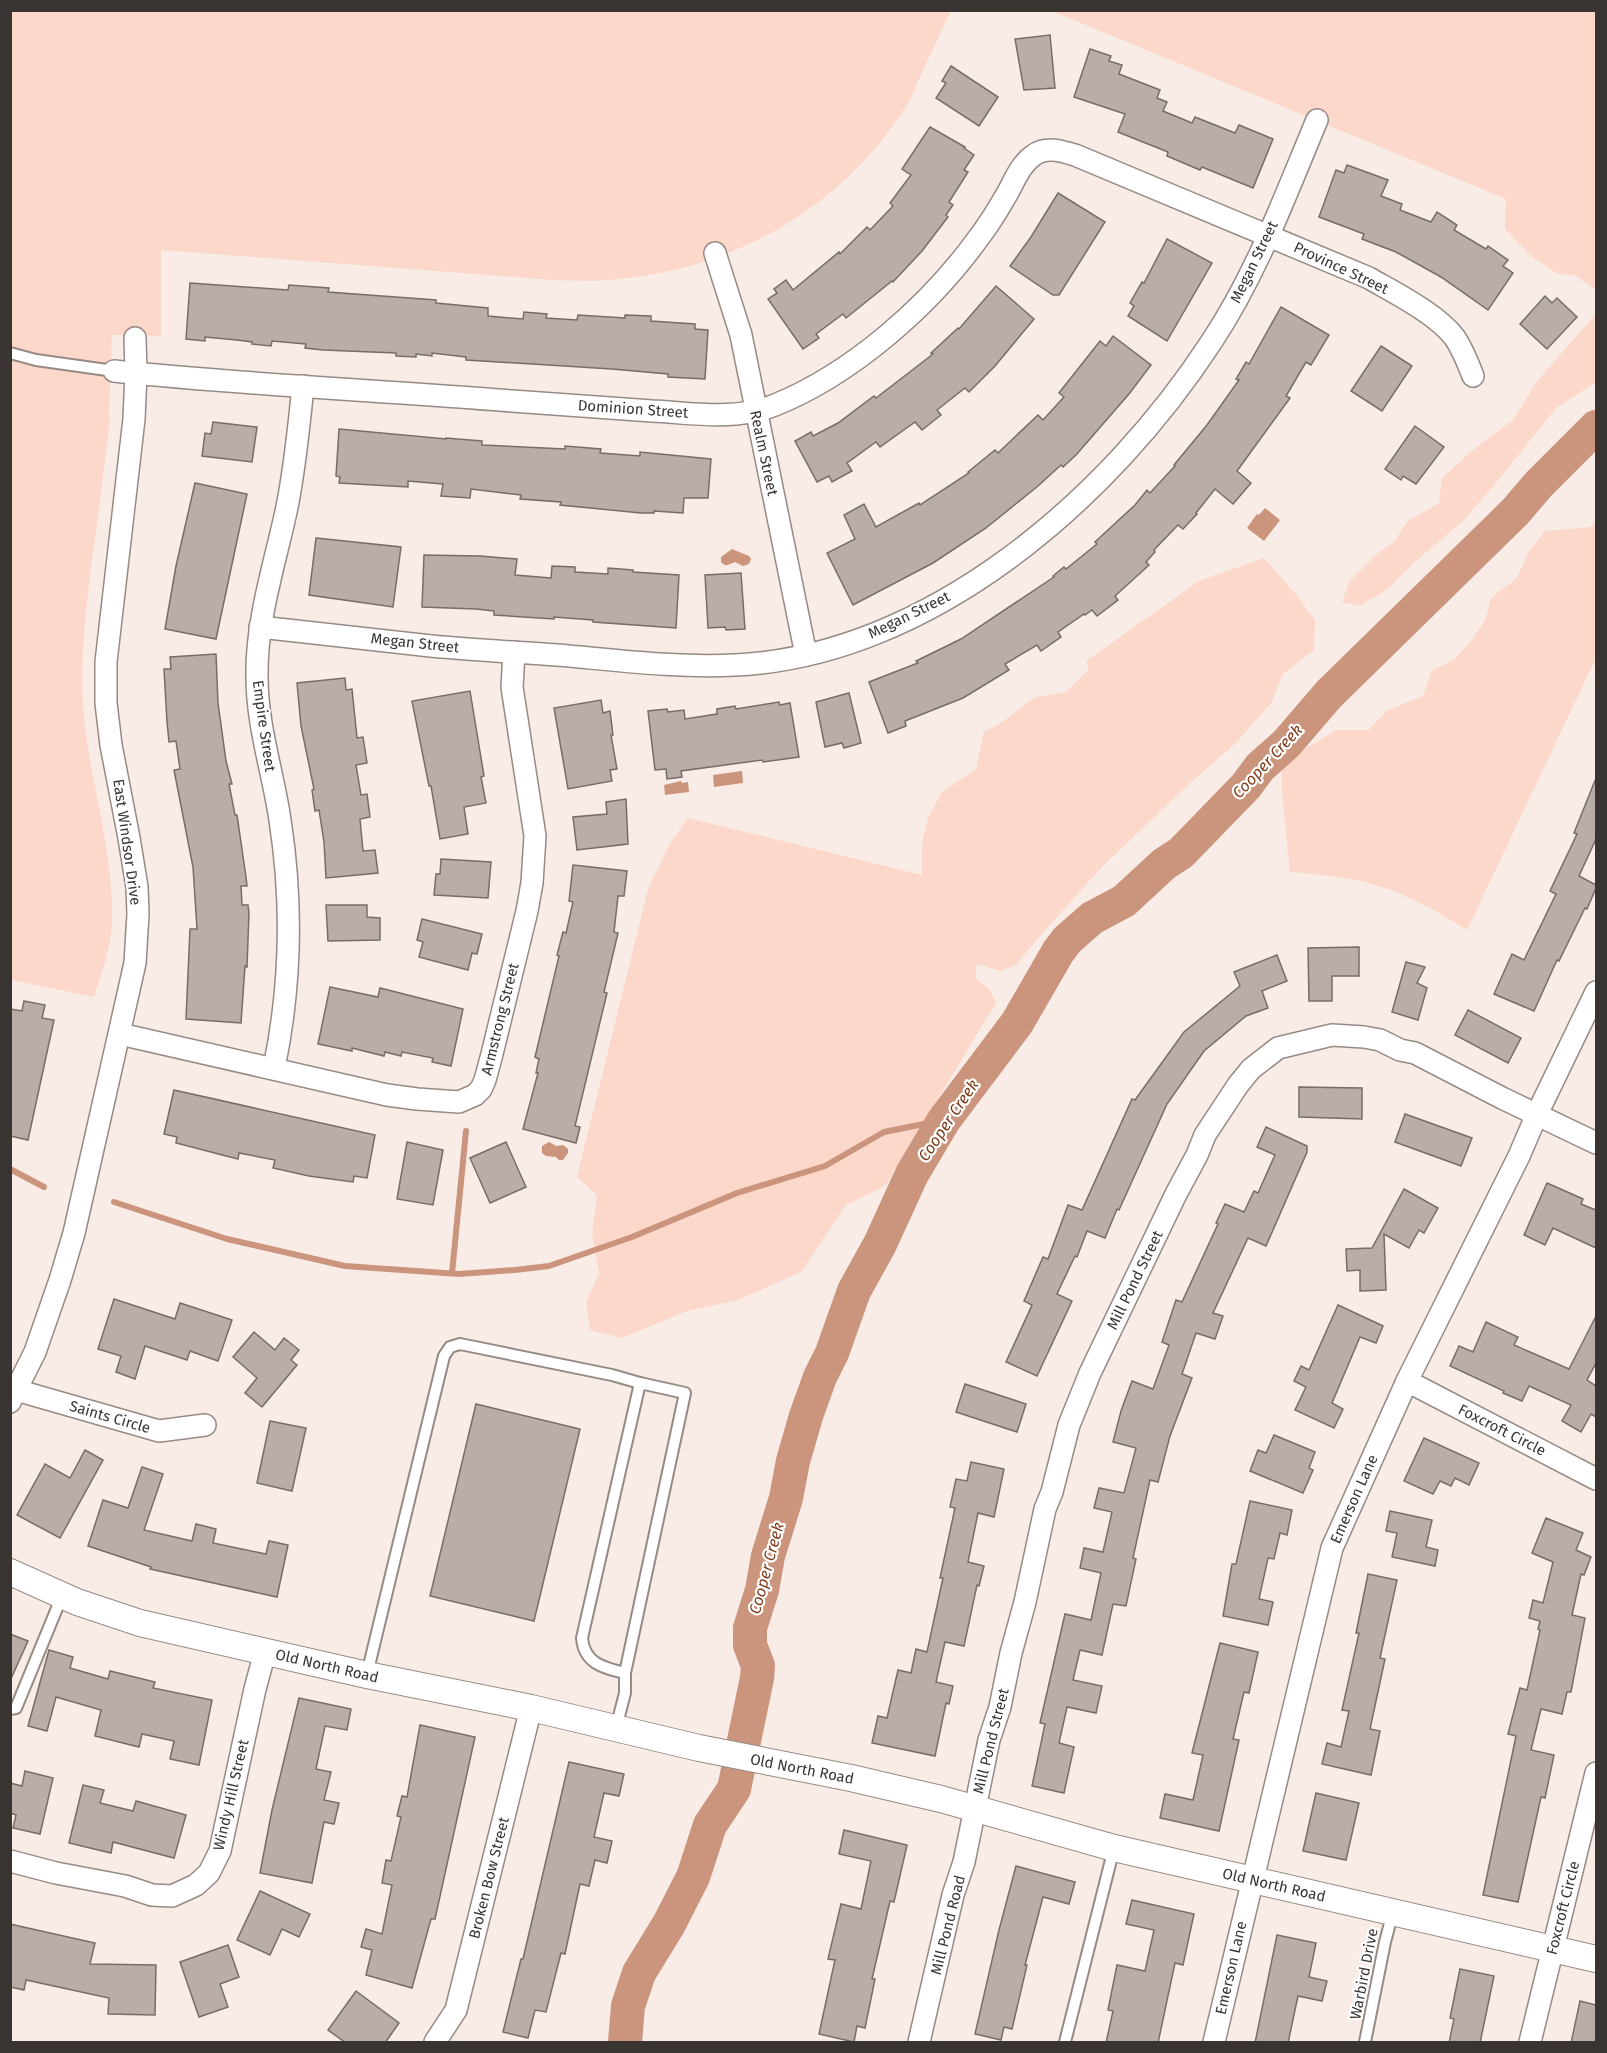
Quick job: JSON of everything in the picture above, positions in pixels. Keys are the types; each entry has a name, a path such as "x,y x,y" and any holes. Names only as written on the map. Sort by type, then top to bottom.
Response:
{"street":[{"name":"Megan Street","path":"260,627 433,646 694,665 737,665 806,655 839,647 874,634 944,599 985,575 1076,504 1129,451 1176,393 1213,340 1246,282 1269,235 1317,120"},
{"name":"Province Street","path":"1043,150 1062,151 1075,155 1369,278 1415,305 1443,325 1461,348 1473,376"},
{"name":"Dominion Street","path":"114,371 720,415 755,411 805,391 838,371 877,343 917,309 951,275 979,238 1026,162 1043,150"},
{"name":"Realm Street","path":"715,253 741,335 806,655"},
{"name":"East Windsor Drive","path":"13,1396 35,1352 74,1233 135,963 138,914 136,887 111,745 106,703 106,662 134,419 135,338"},
{"name":"Empire Street","path":"274,1068 287,982 289,907 280,819 260,714 256,679 260,627 295,468 303,386"},
{"name":"Armstrong Street","path":"120,1034 387,1095 459,1102 475,1095 485,1080 527,910 534,859 533,827 512,687 514,652"},
{"name":"Emerson Lane","path":"1214,2043 1332,1548 1407,1381 1519,1156 1596,992"},
{"name":"Mill Pond Street","path":"975,1807 1045,1509 1069,1425 1090,1373 1205,1135 1251,1069 1278,1048 1332,1035 1364,1036 1380,1040 1400,1050 1415,1053 1596,1143"},
{"name":"Foxcroft Circle","path":"1407,1381 1596,1479"},
{"name":"Saints Circle","path":"13,1396 159,1431 205,1425"},
{"name":"Old North Road","path":"10,1572 62,1596 140,1623 367,1675 531,1708 699,1748 851,1778 975,1807 1114,1848 1596,1959"},
{"name":"Windy Hill Street","path":"10,1861 56,1873 125,1886 152,1895 172,1896 196,1885 209,1873 220,1851 255,1689 266,1652"},
{"name":"Broken Bow Street","path":"435,2043 456,2010 531,1708"},
{"name":"Foxcroft Circle","path":"1530,2043 1596,1773"},
{"name":"Mill Pond Road","path":"919,2043 975,1807"}],"lane":[{"path":"10,352 36,360 114,371"},
{"path":"367,1675 444,1356 450,1347 460,1344 612,1375 686,1393 625,1673 625,1693 616,1728"},
{"path":"625,1673 610,1669 587,1657 583,1650 582,1638 640,1383"},
{"path":"10,1709 16,1708 62,1596"},
{"path":"1065,2043 1114,1848"},
{"name":"Warbird Drive","path":"1365,2043 1393,1912"}],"shaded area":[{"path":"10,11 951,11 907,105 880,142 850,175 816,204 779,228 739,248 697,264 653,274 581,281 161,250 161,336 112,335 110,419 85,625 82,665 83,705 112,894 110,941 94,997 11,980"},
{"path":"1052,11 1596,11 1596,290 1575,275 1558,274 1532,257 1505,229 1506,199"},
{"path":"1596,314 1596,382 1556,408 1463,521 1416,561 1388,589 1360,606 1342,602 1349,582 1379,552 1393,543 1408,521 1439,503 1442,478 1473,450 1514,419 1537,381"},
{"path":"1265,508 1280,520 1264,541 1247,528 1257,514 1259,515"},
{"path":"1596,521 1596,658 1467,930 1417,901 1374,884 1326,875 1290,872 1282,794 1282,771 1294,753 1336,730 1369,730 1386,711 1423,696 1431,671 1455,659 1472,640 1485,620 1491,598 1517,578 1529,551 1545,531 1591,527"},
{"path":"732,549 749,556 751,559 749,564 743,566 735,562 724,565 721,557"},
{"path":"1264,558 1315,620 1314,650 1283,674 1271,703 1235,744 1191,782 1103,866 1016,965 1000,971 977,964 975,978 990,990 996,1003 885,1186 846,1205 801,1272 738,1300 687,1311 622,1338 590,1330 586,1302 599,1273 592,1234 597,1195 577,1177 648,889 670,843 688,818 922,875 922,843 928,818 941,793 976,769 984,732 1036,697 1066,692 1089,669 1086,661 1199,581"},
{"path":"742,771 743,783 714,787 713,775"},
{"path":"681,781 682,783 688,782 689,792 665,795 664,785"},
{"path":"549,1142 556,1146 563,1145 568,1149 563,1160 542,1153 542,1146"}],"building":[{"path":"1050,35 1055,88 1024,90 1015,39"},
{"path":"1090,49 1111,56 1109,61 1122,65 1119,74 1160,90 1157,98 1167,102 1163,111 1192,123 1195,117 1235,133 1239,125 1273,139 1253,188 1202,167 1200,170 1167,156 1168,152 1118,132 1125,114 1074,97"},
{"path":"951,66 998,97 979,126 936,98 946,83 942,81"},
{"path":"930,127 965,147 974,155 964,170 968,172 949,202 953,205 946,215 948,217 922,251 893,282 846,318 843,314 816,334 819,338 803,349 768,299 777,293 774,289 786,280 793,290 839,252 840,254 867,227 870,230 893,206 890,203 911,175 902,169"},
{"path":"1347,165 1388,180 1381,196 1402,204 1400,210 1431,222 1437,212 1457,225 1454,230 1486,249 1488,246 1508,260 1503,266 1513,273 1488,310 1441,277 1396,252 1362,239 1364,234 1319,217 1336,170 1344,173"},
{"path":"1058,193 1105,222 1059,295 1053,295 1010,266"},
{"path":"1167,239 1212,263 1167,341 1128,316 1134,306 1130,303 1142,282 1144,283"},
{"path":"190,283 288,290 289,285 329,288 328,292 436,300 436,303 488,308 488,316 523,319 524,312 547,314 546,318 577,320 578,315 625,318 625,315 651,316 651,321 695,324 695,329 708,330 705,379 668,377 668,374 612,369 466,360 466,357 432,353 432,356 416,354 416,357 396,356 396,353 305,348 306,344 272,341 271,346 205,337 205,341 186,339"},
{"path":"996,286 1034,319 995,366 969,392 965,388 937,410 941,415 922,430 915,422 880,447 876,442 847,463 852,471 832,482 829,476 817,482 795,441 811,432 813,436 838,423 874,396 876,398 933,354 931,353 959,329"},
{"path":"1545,296 1552,303 1557,298 1577,317 1547,349 1520,324"},
{"path":"1281,307 1329,335 1311,365 1306,362 1286,396 1290,398 1237,471 1251,483 1233,504 1215,489 1183,529 1178,525 1154,550 1155,552 1146,562 1149,565 1115,596 1118,600 1097,616 1092,610 1084,614 1058,632 1061,637 1041,651 1037,645 1005,664 1009,670 963,698 905,721 906,726 888,733 869,682 918,663 916,661 961,639 1054,577 1064,567 1066,569 1097,544 1095,542 1135,505 1147,490 1150,493 1175,466 1207,425 1239,380 1236,379 1246,362 1249,364"},
{"path":"1113,336 1151,365 1076,455 986,528 933,563 853,605 827,553 855,539 844,515 864,504 876,527 919,503 920,505 969,473 995,450 998,453 1038,415 1043,420 1064,397 1059,393 1100,341 1106,346"},
{"path":"1381,346 1412,366 1382,411 1351,391"},
{"path":"213,422 257,427 252,462 202,456 205,433 211,434"},
{"path":"1415,426 1444,447 1416,484 1403,476 1401,480 1385,469"},
{"path":"339,429 482,441 482,445 565,449 565,446 601,449 600,453 640,456 640,452 711,459 708,498 684,498 683,513 654,511 654,513 641,513 560,505 561,502 520,499 521,495 471,489 470,498 441,496 443,484 408,481 408,487 339,483 340,477 336,476"},
{"path":"195,483 247,494 216,639 165,629 176,566"},
{"path":"316,538 401,547 393,607 309,595"},
{"path":"424,555 517,559 515,575 551,578 552,566 575,567 575,572 608,574 608,568 679,575 676,628 554,617 554,619 494,615 494,611 476,609 422,607"},
{"path":"741,573 745,629 708,628 705,575"},
{"path":"216,654 218,703 226,761 232,784 229,784 235,815 237,815 247,886 241,886 242,905 248,905 249,913 247,967 245,966 241,1023 186,1019 190,929 197,929 193,867 174,770 180,769 176,741 169,742 164,669 171,669 170,657"},
{"path":"345,678 346,690 352,689 357,738 363,737 367,763 356,765 361,795 367,794 370,817 360,819 363,851 375,850 378,873 326,878 324,842 319,810 315,811 312,790 314,789 301,726 297,683"},
{"path":"470,691 484,776 481,777 486,803 464,807 468,834 440,839 412,701"},
{"path":"849,693 861,743 844,748 842,743 825,747 816,702"},
{"path":"601,700 603,713 610,711 613,735 611,735 617,769 610,770 612,781 568,789 554,708"},
{"path":"779,702 780,705 790,703 799,757 681,771 682,777 667,779 666,769 655,770 648,711 684,710 685,719 717,714 717,709 735,706 736,709"},
{"path":"1596,778 1596,839 1579,876 1596,885 1596,888 1559,961 1557,960 1534,1011 1494,994 1512,954 1524,960 1556,894 1550,891 1577,834 1574,833"},
{"path":"626,799 628,844 577,850 573,817 607,814 606,802"},
{"path":"441,859 491,862 488,898 434,895 436,874 440,874"},
{"path":"573,865 627,871 624,896 618,896 614,932 618,933 604,992 607,993 575,1126 580,1127 576,1143 523,1129 538,1073 536,1073 539,1059 535,1057 559,956 557,955 563,932 566,933 573,902 569,901"},
{"path":"326,905 367,905 367,917 380,918 380,940 328,941"},
{"path":"422,919 482,934 477,954 472,953 468,970 419,957 423,942 417,940"},
{"path":"1359,947 1359,976 1332,976 1332,1001 1309,1001 1308,948"},
{"path":"1277,955 1287,981 1262,991 1268,1008 1246,1016 1204,1051 1167,1104 1105,1238 1087,1231 1077,1257 1075,1256 1057,1294 1072,1301 1037,1376 1006,1362 1032,1305 1024,1301 1043,1257 1048,1259 1068,1205 1082,1210 1132,1099 1135,1100 1184,1032 1240,986 1234,972"},
{"path":"1406,962 1425,967 1417,983 1427,988 1418,1020 1392,1012"},
{"path":"330,987 378,997 380,988 463,1009 451,1066 432,1062 433,1058 402,1052 401,1056 385,1052 384,1056 352,1048 352,1051 318,1044"},
{"path":"24,1001 45,1005 42,1018 54,1020 28,1140 10,1136 10,1009 22,1011"},
{"path":"1468,1010 1521,1038 1508,1063 1455,1035"},
{"path":"1299,1087 1362,1088 1362,1119 1299,1117"},
{"path":"174,1090 375,1135 367,1178 354,1176 353,1182 309,1176 273,1168 275,1160 239,1153 238,1159 176,1143 177,1137 164,1134"},
{"path":"1405,1114 1472,1138 1461,1166 1395,1142"},
{"path":"1266,1127 1307,1146 1307,1152 1266,1246 1248,1238 1213,1313 1223,1316 1215,1339 1196,1333 1182,1374 1192,1378 1170,1436 1158,1482 1150,1480 1133,1558 1136,1559 1126,1606 1113,1604 1102,1655 1080,1650 1073,1680 1102,1686 1096,1713 1067,1707 1059,1743 1074,1747 1064,1793 1032,1786 1045,1724 1040,1723 1065,1614 1091,1620 1101,1573 1080,1568 1084,1548 1103,1552 1112,1512 1094,1508 1099,1488 1124,1493 1136,1448 1113,1442 1121,1411 1132,1381 1153,1389 1169,1345 1162,1342 1176,1300 1182,1302 1225,1204 1244,1212 1254,1191 1258,1193 1275,1155 1257,1147"},
{"path":"407,1142 443,1150 433,1205 397,1199"},
{"path":"506,1142 526,1187 490,1203 470,1158"},
{"path":"1547,1183 1583,1199 1581,1204 1596,1210 1596,1248 1553,1228 1545,1245 1524,1235"},
{"path":"1404,1189 1438,1208 1424,1233 1419,1230 1409,1248 1384,1234 1386,1290 1360,1291 1360,1270 1347,1271 1346,1249 1372,1248"},
{"path":"114,1299 175,1319 180,1303 232,1320 218,1361 190,1351 187,1360 145,1346 135,1379 116,1372 121,1356 98,1349"},
{"path":"1338,1305 1383,1326 1376,1343 1360,1337 1332,1403 1343,1409 1334,1428 1295,1410 1306,1387 1294,1381 1301,1366 1309,1370"},
{"path":"1596,1316 1596,1363 1587,1380 1596,1386 1596,1417 1591,1414 1581,1432 1562,1421 1571,1405 1529,1386 1522,1401 1450,1366 1459,1346 1473,1352 1486,1322 1518,1337 1514,1345 1569,1369"},
{"path":"254,1332 275,1350 284,1338 299,1350 291,1360 297,1365 262,1407 245,1393 257,1378 233,1357"},
{"path":"965,1384 1026,1404 1017,1432 956,1412"},
{"path":"476,1404 580,1429 534,1621 430,1596"},
{"path":"270,1421 306,1428 292,1491 257,1483"},
{"path":"1274,1435 1315,1452 1309,1468 1313,1470 1303,1493 1250,1471 1258,1450 1266,1453"},
{"path":"1424,1438 1479,1463 1469,1485 1455,1478 1451,1486 1440,1481 1433,1494 1404,1481"},
{"path":"85,1450 103,1460 60,1538 17,1515 45,1464 70,1478"},
{"path":"971,1462 1004,1469 994,1517 978,1513 968,1562 984,1566 979,1586 977,1585 964,1646 945,1642 936,1682 953,1686 949,1704 946,1703 935,1756 872,1743 878,1716 887,1718 898,1670 911,1673 916,1649 927,1652 955,1508 950,1507 956,1479 967,1481"},
{"path":"142,1467 163,1474 144,1530 192,1541 196,1524 216,1529 213,1543 266,1554 269,1541 288,1545 277,1597 150,1569 151,1567 88,1546 103,1500 128,1508"},
{"path":"1250,1501 1292,1510 1287,1535 1280,1533 1274,1559 1268,1558 1259,1599 1273,1602 1268,1625 1223,1616 1232,1564 1236,1564"},
{"path":"1390,1511 1432,1520 1426,1547 1438,1550 1435,1566 1392,1557 1397,1533 1386,1531"},
{"path":"1546,1518 1583,1533 1576,1550 1591,1557 1584,1575 1581,1574 1572,1615 1585,1618 1571,1692 1567,1692 1562,1714 1541,1709 1531,1750 1554,1755 1545,1798 1541,1797 1518,1902 1483,1895 1516,1736 1508,1734 1520,1688 1527,1690 1540,1630 1538,1629 1540,1621 1529,1618 1533,1600 1543,1603 1553,1562 1532,1553"},
{"path":"1368,1574 1397,1580 1380,1658 1385,1659 1370,1729 1380,1731 1371,1775 1322,1764 1327,1743 1341,1747 1349,1711 1342,1710 1359,1633 1356,1633"},
{"path":"10,1634 28,1641 10,1681"},
{"path":"1220,1643 1258,1652 1249,1693 1244,1692 1233,1739 1239,1740 1219,1831 1160,1818 1165,1794 1193,1800 1203,1755 1192,1753"},
{"path":"49,1650 73,1657 70,1668 108,1679 110,1671 155,1682 153,1688 212,1700 199,1765 170,1759 174,1741 142,1734 139,1747 95,1736 101,1710 56,1697 47,1731 28,1726"},
{"path":"299,1698 351,1709 347,1730 325,1726 316,1769 331,1772 324,1800 339,1803 334,1824 324,1822 312,1883 260,1873 272,1810"},
{"path":"420,1725 475,1737 435,1919 431,1919 412,1988 366,1975 372,1950 361,1947 366,1929 382,1934 392,1885 382,1883 386,1860 391,1861 401,1817 397,1816 402,1796 407,1797"},
{"path":"569,1762 624,1774 619,1796 604,1793 594,1837 612,1841 607,1863 595,1860 589,1886 580,1884 565,1954 561,1953 546,2012 535,2010 528,2038 503,2032 521,1959 523,1959"},
{"path":"25,1771 53,1778 40,1834 13,1828 16,1815 10,1813 10,1783 22,1786"},
{"path":"83,1785 104,1790 100,1803 133,1811 136,1801 186,1815 174,1858 113,1842 111,1853 69,1843"},
{"path":"1316,1793 1359,1803 1346,1860 1303,1851"},
{"path":"844,1830 907,1845 894,1902 890,1901 872,1979 875,1979 865,2028 857,2026 854,2042 819,2034 835,1960 828,1959 841,1904 861,1909 871,1861 839,1854"},
{"path":"1016,1866 1075,1882 1069,1904 1043,1897 1025,1965 1027,1965 1012,2029 1004,2027 1001,2040 975,2034"},
{"path":"260,1891 310,1914 299,1937 282,1929 270,1955 237,1940"},
{"path":"1132,1900 1194,1914 1183,1965 1175,1963 1158,2043 1106,2043 1113,2011 1108,2010 1117,1965 1145,1971 1154,1930 1126,1924"},
{"path":"10,1924 95,1943 90,1964 156,1965 155,2015 108,2014 109,1998 26,1980 24,1990 10,1987"},
{"path":"1277,1935 1316,1943 1309,1977 1327,1981 1322,2001 1298,1996 1288,2043 1255,2043"},
{"path":"228,1945 239,1977 220,1984 228,2007 199,2017 180,1962"},
{"path":"1460,1969 1494,1976 1480,2043 1449,2043 1454,2019 1450,2018"},
{"path":"356,1991 399,2023 385,2043 346,2043 328,2030"},
{"path":"1580,2001 1596,2005 1596,2043 1571,2043"}],"waterway":[{"name":"Cooper Creek","path":"625,2042 628,2006 639,1973 669,1924 693,1877 710,1825 734,1789 757,1678 758,1666 750,1645 750,1628 762,1590 768,1556 786,1498 793,1461 806,1416 854,1291 880,1244 912,1174 944,1120 1017,1023 1067,940 1092,918 1124,901 1164,864 1181,853 1246,786 1260,767 1286,744 1329,694 1515,512 1539,484 1596,427"},
{"path":"114,1202 227,1239 345,1266 459,1274 515,1270 549,1266 632,1237 737,1193 825,1166 884,1132 944,1120"},
{"path":"452,1273 466,1131"},
{"path":"10,1169 44,1187"}]}
